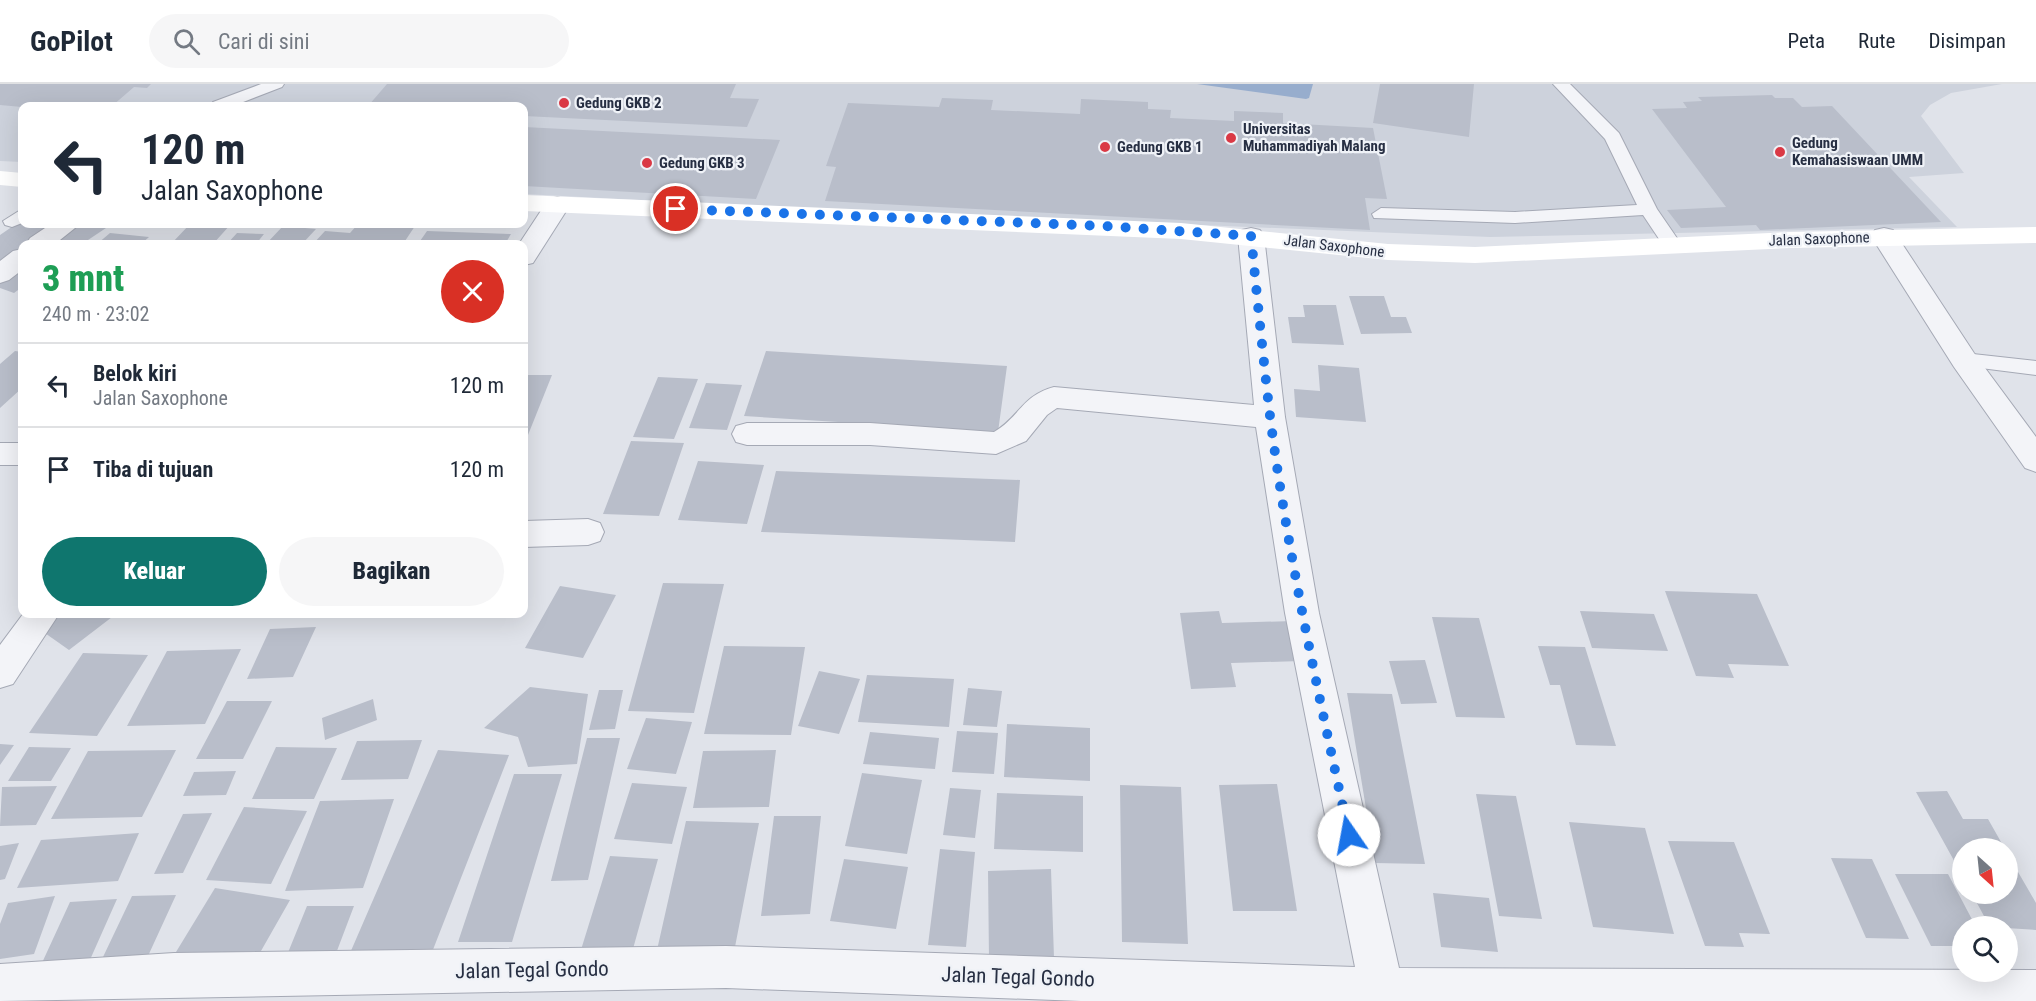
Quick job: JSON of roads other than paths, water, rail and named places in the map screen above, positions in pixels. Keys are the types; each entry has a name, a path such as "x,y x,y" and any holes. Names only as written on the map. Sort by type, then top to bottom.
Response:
{"main road":[{"path":"0,178 18,180"},
{"name":"Jalan Saxophone","path":"528,203 1104,226 1251,236 1388,252 1475,255 1672,244 1884,236 2036,235"}],"street":[{"path":"528,251 557,205"},
{"path":"45,240 61,228"},
{"path":"1251,236 1270,417 1302,613 1383,996"},
{"path":"1884,236 1964,360 2029,447"},
{"path":"0,274 18,260"},
{"path":"747,434 870,434 996,443 1011,439 1036,406 1053,397 1270,417"},
{"path":"0,454 18,454"},
{"path":"528,534 588,532"},
{"path":"0,673 39,618"},
{"name":"Jalan Tegal Gondo","path":"0,986 103,990 174,975 726,967 1383,996 1602,997 2036,992"}],"lane":[{"path":"229,102 276,84"},
{"path":"1562,84 1613,137 1648,209 1672,244"},
{"path":"1381,214 1469,219 1613,214 1648,209"},
{"path":"1964,360 2036,368"}],"water":[{"path":"1197,84 1313,84 1309,98 1306,99"}],"place":[{"name":"Gedung GKB 2","path":"564,103"},
{"name":"Universitas Muhammadiyah Malang","path":"1231,138"},
{"name":"Gedung GKB 1","path":"1105,147"},
{"name":"Gedung Kemahasiswaan UMM","path":"1780,152"},
{"name":"Gedung GKB 3","path":"647,163"}]}
